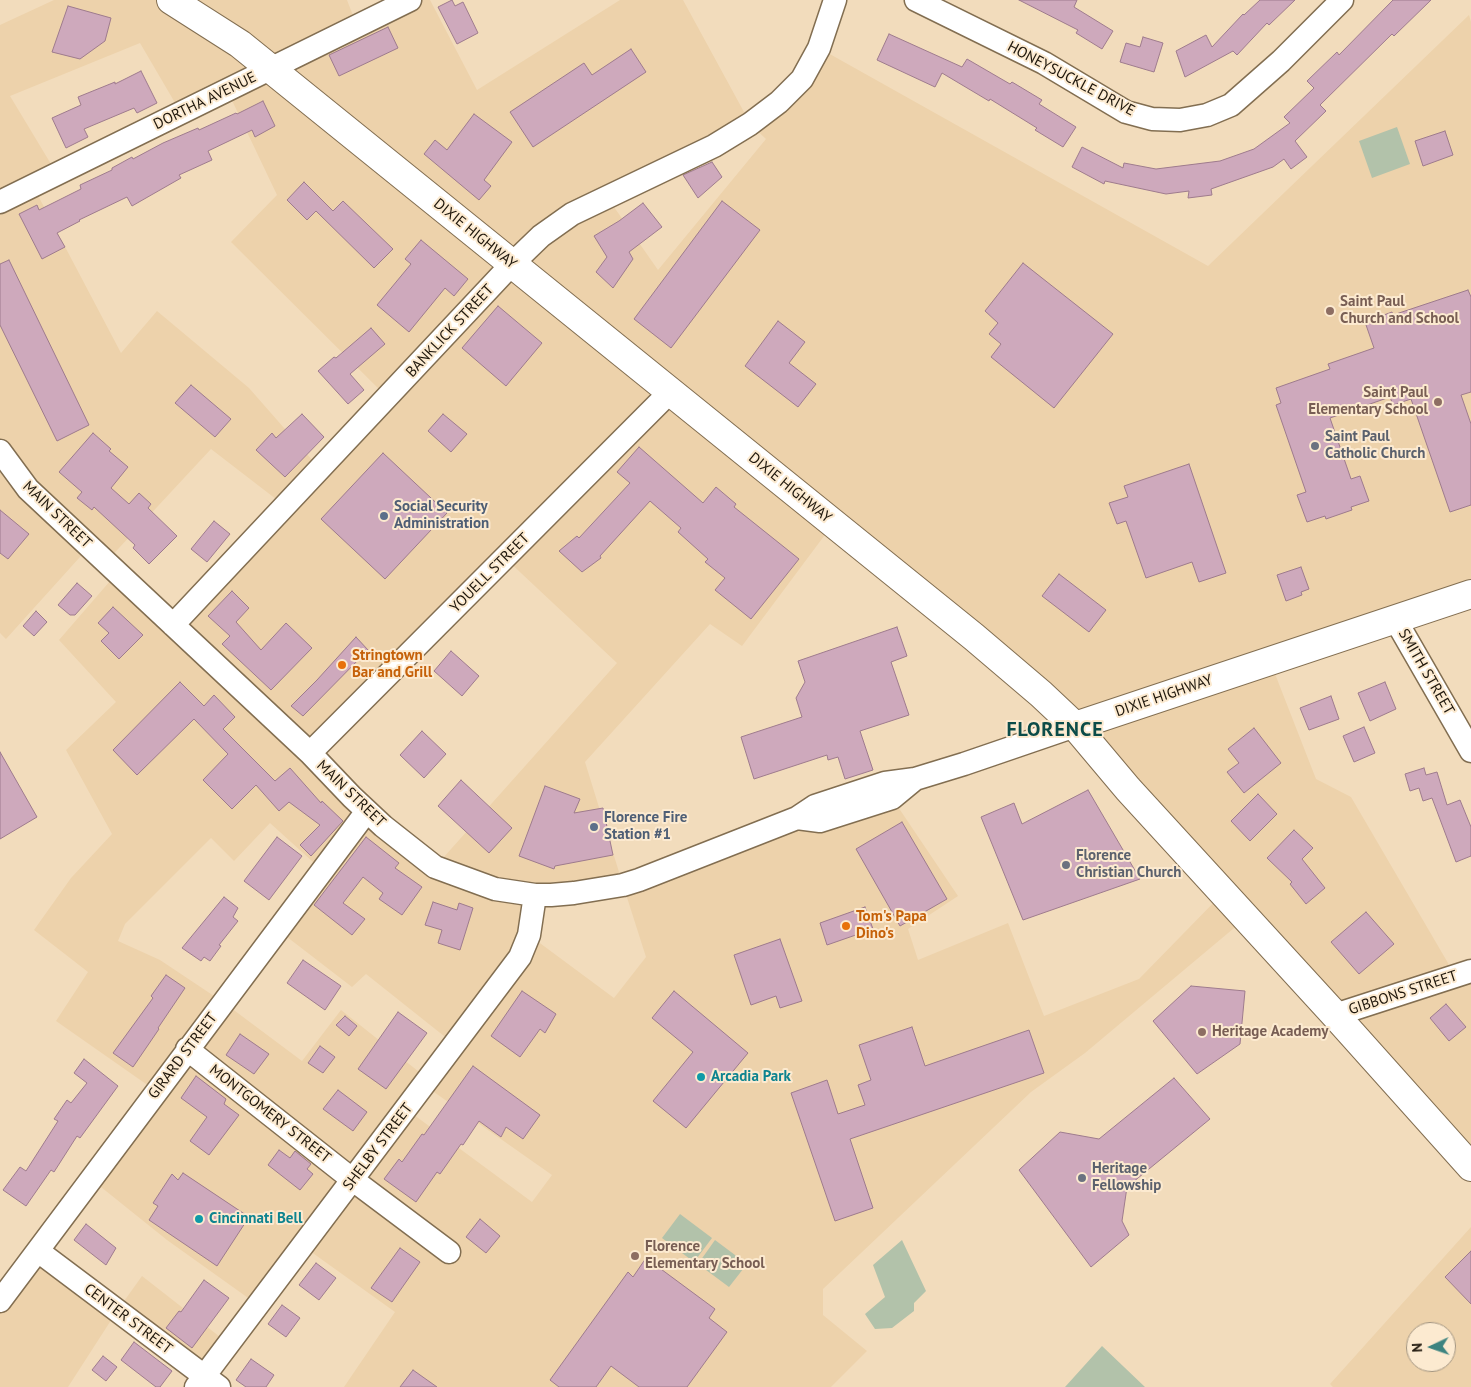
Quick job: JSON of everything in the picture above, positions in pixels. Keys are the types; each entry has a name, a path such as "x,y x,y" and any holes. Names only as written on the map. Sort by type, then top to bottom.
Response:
{"main road":[{"name":"DIXIE HIGHWAY","path":"171,0 240,44 270,68 974,637 1041,694 1075,726 1471,594"},
{"path":"1075,726 1128,789 1471,1167"}],"street":[{"name":"DORTHA AVENUE","path":"0,202 410,0"},
{"name":"BANKLICK STREET","path":"174,625 512,264 541,236 572,214 714,146 750,124 779,102 802,79 819,48 835,0"},
{"name":"HONEYSUCKLE DRIVE","path":"916,0 1044,63 1126,112 1152,119 1180,120 1207,115 1231,105 1281,61 1342,0"},
{"name":"YOUELL STREET","path":"310,754 670,392"},
{"name":"MAIN STREET","path":"4,466 310,754 367,811 402,842 440,870 498,890 535,895 574,893 631,882 797,818 820,821 892,798 915,779 1075,726"},
{"name":"SMITH STREET","path":"1395,619 1471,751"},
{"name":"GIRARD STREET","path":"0,1301 367,811"},
{"name":"SHELBY STREET","path":"206,1384 353,1180 520,957 529,935 535,895"},
{"name":"GIBBONS STREET","path":"1335,1015 1471,970"},
{"name":"MONTGOMERY STREET","path":"187,1049 353,1180 449,1252"},
{"name":"CENTER STREET","path":"38,1251 206,1384"}],"shaded area":[{"path":"54,0 347,0 357,26 410,0 430,0 477,90 620,0 683,0 750,123 819,48 1208,266 1469,15 1471,22 1471,594 1270,661 1316,779 1351,797 1455,975 1471,971 1471,1168 1246,918 1085,1053 1031,1092 823,1289 823,1315 867,1351 831,1387 344,1387 395,1312 303,1246 258,1305 167,1240 91,1179 156,1091 56,1021 88,972 34,930 71,878 112,834 66,750 116,702 59,640 117,573 173,625 285,506 211,449 106,562 89,547 6,639 0,633 0,25","holes":["140,43 181,113 227,90 277,195 231,242 387,397 320,469 249,388 157,311 121,353 33,186 57,174 10,96","750,124 766,139 658,270 607,197","833,524 1128,789 1223,893 1139,979 1044,1016 1008,923 918,960 908,929 958,896 892,798 623,885 585,762 710,624 742,646","505,558 617,663 435,867 310,753","270,823 323,871 278,930 352,987 366,974 454,1044 428,1079 341,1010 302,1061 223,1002 160,960 118,941 125,924 211,838 234,861","623,885 646,957 614,998 529,935 535,895","424,1085 552,1175 532,1202 406,1109"]},
{"path":"1471,1227 1471,1387 1333,1387 1330,1384"},
{"path":"38,1251 117,1311 68,1387 0,1387 0,1301"},
{"path":"142,1276 229,1344 204,1377 117,1311"}],"green space":[{"path":"1397,127 1410,164 1372,178 1359,141"},
{"path":"680,1214 712,1238 694,1262 662,1238"},
{"path":"715,1240 747,1264 729,1287 698,1264"},
{"path":"902,1240 926,1291 914,1303 914,1311 892,1328 875,1329 865,1314 885,1297 873,1265"},
{"path":"1102,1346 1145,1387 1065,1387"}],"building":[{"path":"452,0 455,6 463,2 478,33 457,44 438,7"},
{"path":"1019,0 1077,0 1074,7 1113,31 1102,49 1076,33 1078,30"},
{"path":"1260,0 1295,0 1269,25 1267,23 1237,55 1233,51 1185,77 1176,51 1206,35 1212,47 1243,14"},
{"path":"1393,0 1431,0 1394,36 1392,34 1320,105 1326,111 1295,141 1307,157 1291,169 1284,159 1273,167 1211,189 1212,195 1188,198 1189,191 1166,194 1105,181 1104,184 1072,167 1082,147 1123,168 1124,163 1156,169 1220,161 1254,149 1290,123 1284,117 1314,88 1307,81 1337,52 1339,55"},
{"path":"68,6 111,18 105,41 80,59 52,52"},
{"path":"388,27 398,48 339,76 329,55"},
{"path":"889,34 962,67 967,59 1042,100 1039,104 1076,127 1063,147 1035,130 1037,128 990,99 989,101 942,73 935,87 877,60"},
{"path":"1143,37 1163,43 1154,72 1120,62 1126,43 1140,47"},
{"path":"631,49 646,72 533,147 510,112 584,63 592,75"},
{"path":"141,71 157,103 137,113 134,108 84,129 88,137 66,148 52,118 81,105 78,97 115,82 115,84"},
{"path":"263,101 275,126 255,137 252,130 208,151 212,160 179,175 181,178 132,206 127,197 79,220 57,233 65,247 42,259 19,214 37,205 39,210 81,189 80,185 112,170 112,168 132,157 133,159 163,143 198,128 199,130"},
{"path":"474,114 512,142 484,180 491,186 479,200 424,154 435,140 447,150"},
{"path":"1445,131 1453,155 1423,166 1415,141"},
{"path":"712,162 722,177 698,198 683,175"},
{"path":"304,182 333,211 343,201 393,249 374,268 316,211 307,220 287,200"},
{"path":"722,201 760,230 671,348 634,319"},
{"path":"643,203 662,227 629,252 633,259 613,288 596,272 607,257 594,236 619,221"},
{"path":"421,240 468,279 454,296 445,288 409,332 377,305 411,264 405,259"},
{"path":"9,260 89,425 57,441 0,325 0,264"},
{"path":"1023,263 1113,334 1054,408 991,357 1001,344 989,334 998,323 985,311"},
{"path":"1468,290 1471,297 1471,392 1461,395 1471,424 1471,505 1450,512 1411,399 1393,405 1390,397 1330,418 1351,479 1360,476 1369,501 1351,507 1352,510 1326,519 1325,516 1307,522 1297,495 1306,492 1276,405 1281,403 1276,388 1330,369 1328,364 1374,348 1365,322 1392,312 1393,315"},
{"path":"498,306 542,343 506,386 462,348"},
{"path":"778,321 805,342 789,363 816,384 798,407 745,366"},
{"path":"371,328 385,344 350,374 364,390 348,404 318,371"},
{"path":"191,385 231,419 215,437 175,403"},
{"path":"302,414 324,437 285,477 256,450 272,433 276,438"},
{"path":"443,414 467,434 451,452 428,431"},
{"path":"93,433 111,449 109,451 128,467 111,488 129,504 139,493 151,504 148,508 177,536 149,564 133,548 135,545 94,507 92,510 77,498 82,492 59,472"},
{"path":"639,447 703,503 716,487 736,504 734,507 799,559 751,619 715,590 725,578 705,562 708,559 678,532 681,528 650,501 600,556 601,558 582,572 559,551 577,536 579,538 630,483 617,472"},
{"name":"Social Security Administration","path":"383,453 447,513 385,579 321,519"},
{"path":"1189,464 1226,573 1199,582 1192,562 1146,578 1126,521 1117,524 1109,503 1128,497 1124,486"},
{"path":"0,510 29,534 8,559 0,553"},
{"path":"214,521 230,534 207,562 191,549"},
{"path":"1301,567 1309,589 1301,592 1302,595 1286,601 1277,575"},
{"path":"1059,574 1106,610 1089,632 1042,596"},
{"path":"77,583 92,596 75,615 70,615 58,605"},
{"path":"232,591 249,608 236,622 261,650 286,623 312,648 271,690 222,644 230,636 208,616"},
{"path":"113,607 143,635 119,659 101,641 109,633 98,623"},
{"path":"36,611 47,622 34,636 23,626"},
{"path":"897,627 907,656 891,662 909,715 860,731 873,770 845,779 838,757 828,760 827,755 754,779 741,737 802,717 796,698 805,682 798,661"},
{"name":"Stringtown Bar and Grill","path":"356,637 368,650 303,716 291,706"},
{"path":"451,651 479,676 462,696 434,671"},
{"path":"180,682 204,706 214,695 235,717 223,729 275,781 290,768 321,803 322,801 343,821 311,856 300,845 320,825 289,802 279,811 256,785 232,809 203,780 228,754 194,719 137,775 113,750"},
{"path":"1385,682 1396,709 1370,721 1358,693"},
{"path":"1331,696 1339,719 1309,730 1300,708"},
{"path":"1364,727 1375,753 1354,762 1343,736"},
{"path":"1254,728 1281,763 1244,793 1227,772 1239,763 1228,749"},
{"path":"422,731 446,754 424,778 400,755"},
{"path":"0,752 37,817 0,839"},
{"path":"1424,768 1426,775 1437,772 1447,805 1460,800 1471,827 1471,856 1456,862 1432,798 1423,801 1419,788 1410,791 1405,774"},
{"path":"461,780 512,828 489,853 438,806"},
{"path":"545,786 580,799 574,813 603,808 613,855 555,866 554,869 519,856"},
{"name":"Florence Christian Church","path":"1088,790 1140,879 1023,920 981,817 1014,803 1022,824"},
{"path":"1258,794 1277,814 1250,841 1231,821"},
{"path":"902,822 947,899 900,926 856,849"},
{"path":"1294,830 1313,848 1302,859 1325,888 1306,904 1290,884 1292,882 1267,858"},
{"path":"277,837 302,856 269,900 244,881"},
{"path":"366,837 399,863 395,868 422,887 402,915 379,899 383,893 363,877 343,903 365,919 352,935 314,905"},
{"path":"224,897 238,908 233,917 238,921 219,945 221,946 210,961 204,957 201,961 182,948"},
{"path":"433,902 457,910 459,903 473,908 460,950 438,943 442,930 425,925"},
{"name":"Tom's Papa Dino's","path":"865,907 873,929 827,945 820,923"},
{"path":"1366,912 1394,944 1359,974 1331,942"},
{"path":"780,939 802,1001 780,1008 776,996 751,1005 734,955"},
{"path":"303,960 341,986 325,1010 287,983"},
{"path":"166,975 185,988 133,1067 113,1053 153,998 151,996"},
{"name":"Heritage Academy","path":"1191,986 1245,991 1240,1044 1197,1074 1153,1021"},
{"path":"522,991 556,1014 545,1033 540,1029 520,1057 491,1036"},
{"name":"Arcadia Park","path":"674,991 748,1053 686,1128 653,1101 693,1052 652,1018"},
{"path":"1446,1004 1466,1027 1449,1041 1430,1018"},
{"path":"398,1012 427,1033 386,1089 358,1069"},
{"path":"345,1016 357,1026 349,1036 336,1025"},
{"path":"912,1027 925,1066 1029,1030 1044,1073 850,1139 873,1208 835,1221 791,1093 827,1080 838,1114 865,1105 858,1085 871,1080 859,1045"},
{"path":"240,1034 269,1054 254,1074 226,1055"},
{"path":"320,1046 335,1057 323,1073 308,1063"},
{"path":"84,1059 118,1086 80,1138 77,1136 54,1172 51,1170 26,1206 3,1190 20,1167 26,1171 58,1121 54,1119 67,1100 71,1103 87,1083 74,1073"},
{"path":"473,1066 540,1115 523,1139 506,1127 501,1137 479,1121 463,1145 461,1144 440,1174 437,1172 416,1202 384,1179 399,1159 402,1162 422,1134 424,1135"},
{"path":"196,1076 226,1099 224,1104 239,1115 209,1155 190,1141 207,1117 181,1098"},
{"name":"Heritage Fellowship","path":"1174,1078 1210,1119 1127,1187 1122,1221 1129,1235 1091,1267 1019,1170 1060,1132 1099,1139"},
{"path":"338,1090 367,1112 353,1131 323,1109"},
{"path":"279,1150 290,1158 295,1151 311,1164 307,1169 313,1174 300,1190 268,1165"},
{"name":"Cincinnati Bell","path":"183,1173 249,1217 217,1266 149,1220 158,1206 153,1203 172,1174 178,1180"},
{"path":"480,1219 500,1236 486,1253 466,1237"},
{"path":"86,1224 116,1248 106,1265 74,1240"},
{"path":"400,1248 420,1262 392,1302 371,1288"},
{"path":"1471,1251 1471,1304 1445,1277"},
{"name":"Florence Elementary School","path":"646,1258 715,1309 709,1318 727,1332 687,1387 639,1387 611,1366 596,1387 559,1387 550,1380 628,1272 633,1277"},
{"path":"316,1263 336,1278 319,1300 299,1285"},
{"path":"204,1280 229,1298 192,1348 166,1328 179,1311 181,1312"},
{"path":"282,1305 300,1318 286,1337 268,1324"},
{"path":"134,1342 172,1371 160,1387 156,1387 121,1360"},
{"path":"103,1356 117,1367 106,1381 92,1370"},
{"path":"251,1359 274,1375 266,1387 246,1387 236,1380"},
{"path":"413,1370 437,1387 400,1387"}],"place":[{"name":"Saint Paul Church and School","path":"1330,311"},
{"name":"Saint Paul Elementary School","path":"1438,402"},
{"name":"Saint Paul Catholic Church","path":"1315,446"},
{"name":"Social Security Administration","path":"384,516"},
{"name":"Stringtown Bar and Grill","path":"342,665"},
{"name":"Florence Fire Station #1","path":"594,827"},
{"name":"Florence Christian Church","path":"1066,865"},
{"name":"Tom's Papa Dino's","path":"846,926"},
{"name":"Heritage Academy","path":"1202,1032"},
{"name":"Arcadia Park","path":"701,1077"},
{"name":"Heritage Fellowship","path":"1082,1178"},
{"name":"Cincinnati Bell","path":"199,1219"},
{"name":"Florence Elementary School","path":"635,1256"}],"district":[{"name":"FLORENCE","path":"1055,730"}]}
